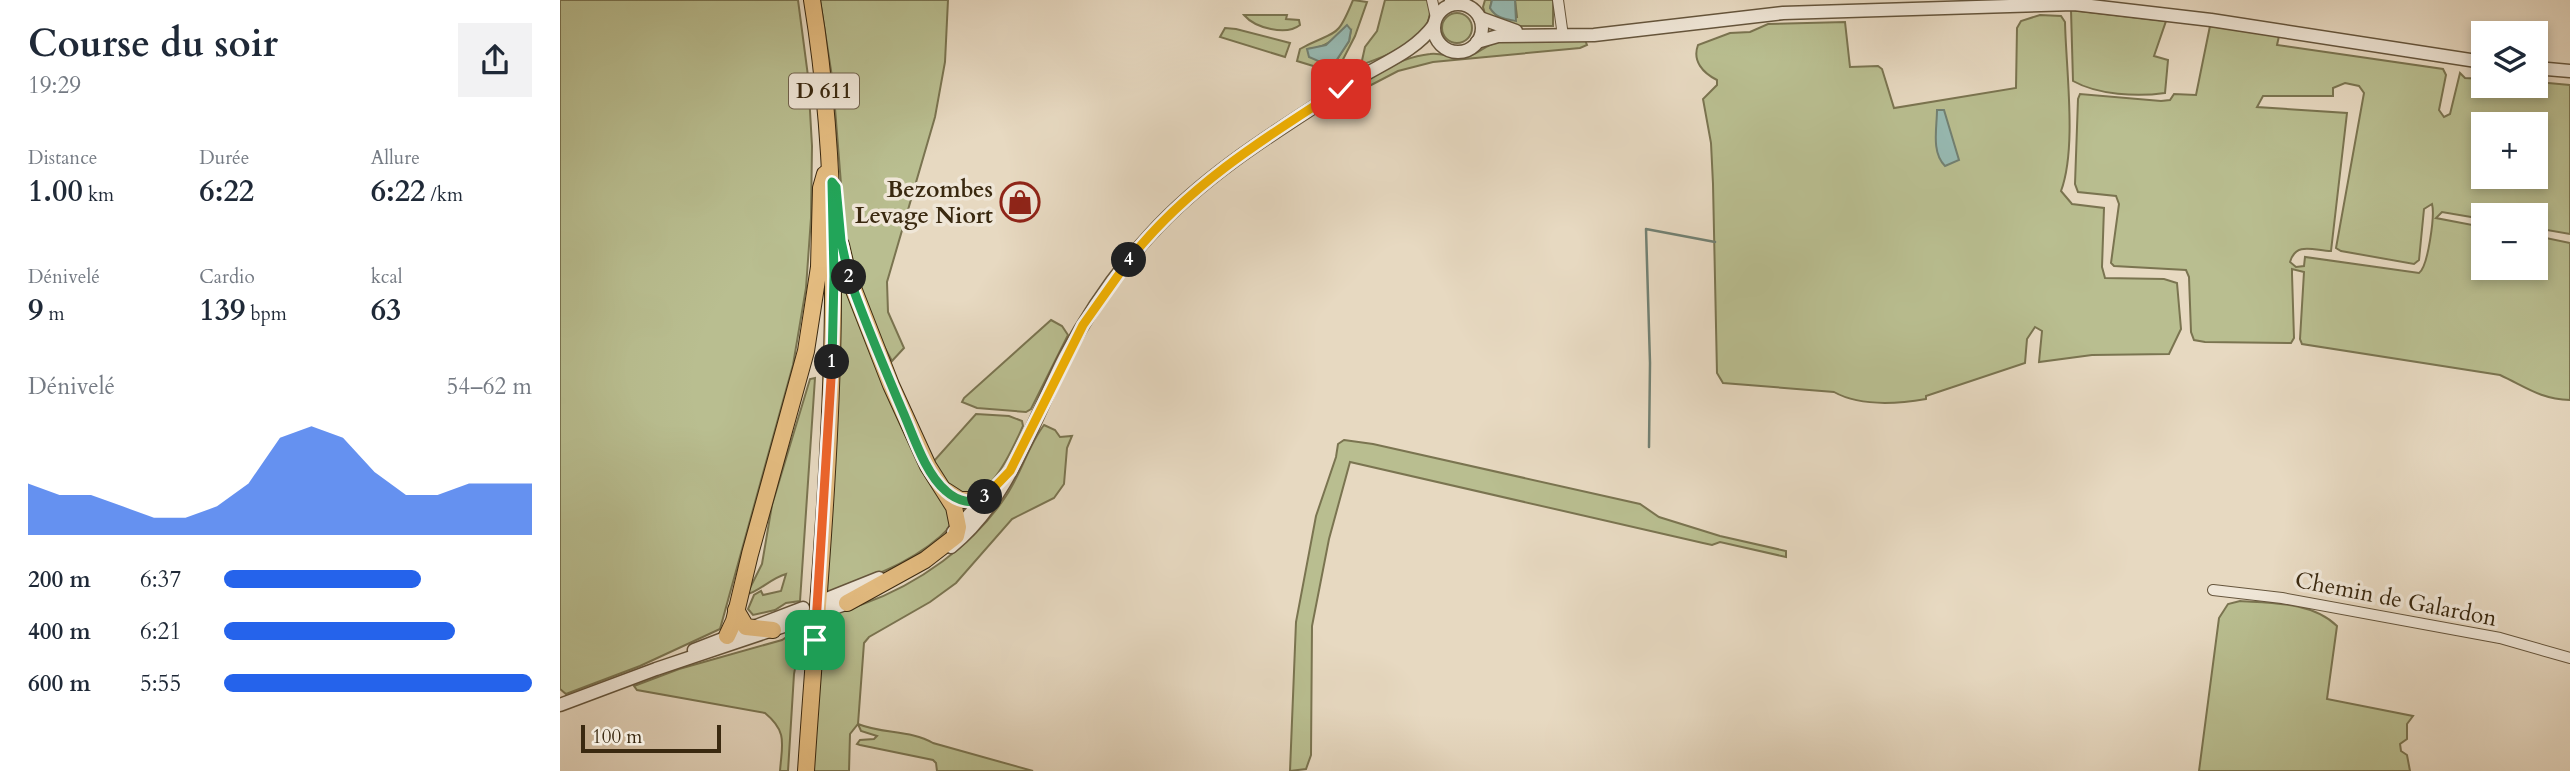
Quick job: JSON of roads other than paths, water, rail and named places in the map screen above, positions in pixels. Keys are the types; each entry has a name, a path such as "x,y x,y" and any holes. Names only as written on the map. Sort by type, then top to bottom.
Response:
{"main road":[{"name":"D 611","path":"799,771 826,383 828,275 828,176 807,0"},
{"name":"D 611","path":"806,771 833,347 825,94 812,0"},
{"path":"726,636 736,610 806,351 818,278 821,188 828,176 836,187 841,241 852,286 913,435 928,467 954,508 958,527 956,536 925,560 847,603"},
{"path":"944,490 960,500 983,500"},
{"path":"736,610 743,624 749,628 773,630"}],"street":[{"path":"1433,0 1434,35 1443,47 1455,52 1498,36 1594,35 1783,13 2083,5 2211,20 2471,60"},
{"path":"1477,42 1482,28 1479,0"},
{"path":"1558,0 1563,37"},
{"path":"1010,471 958,527 908,565 823,606 847,603 917,571 954,544 985,511 1010,471 1064,359 1101,296 1149,236 1211,177 1349,83 1402,54 1417,43 1442,10 1457,2 1470,7 1479,17 1499,27 1537,35"},
{"path":"1402,54 1443,47"},
{"path":"2548,69 2570,71"},
{"name":"Chemin de Galardon","path":"2213,590 2281,598 2500,638 2570,658"},
{"path":"560,705 773,630 803,614 726,636 656,669"}],"water":[{"path":"1492,0 1515,0 1516,21 1495,14 1490,8"},
{"path":"1347,25 1351,30 1349,41 1336,61 1325,64 1309,57 1307,49 1326,45"},
{"path":"1937,110 1944,110 1959,160 1945,166 1936,147"}],"waterway":[{"path":"1649,447 1650,363 1646,229 1715,242"}],"place":[{"name":"Bezombes Levage Niort","path":"1020,202"}]}
